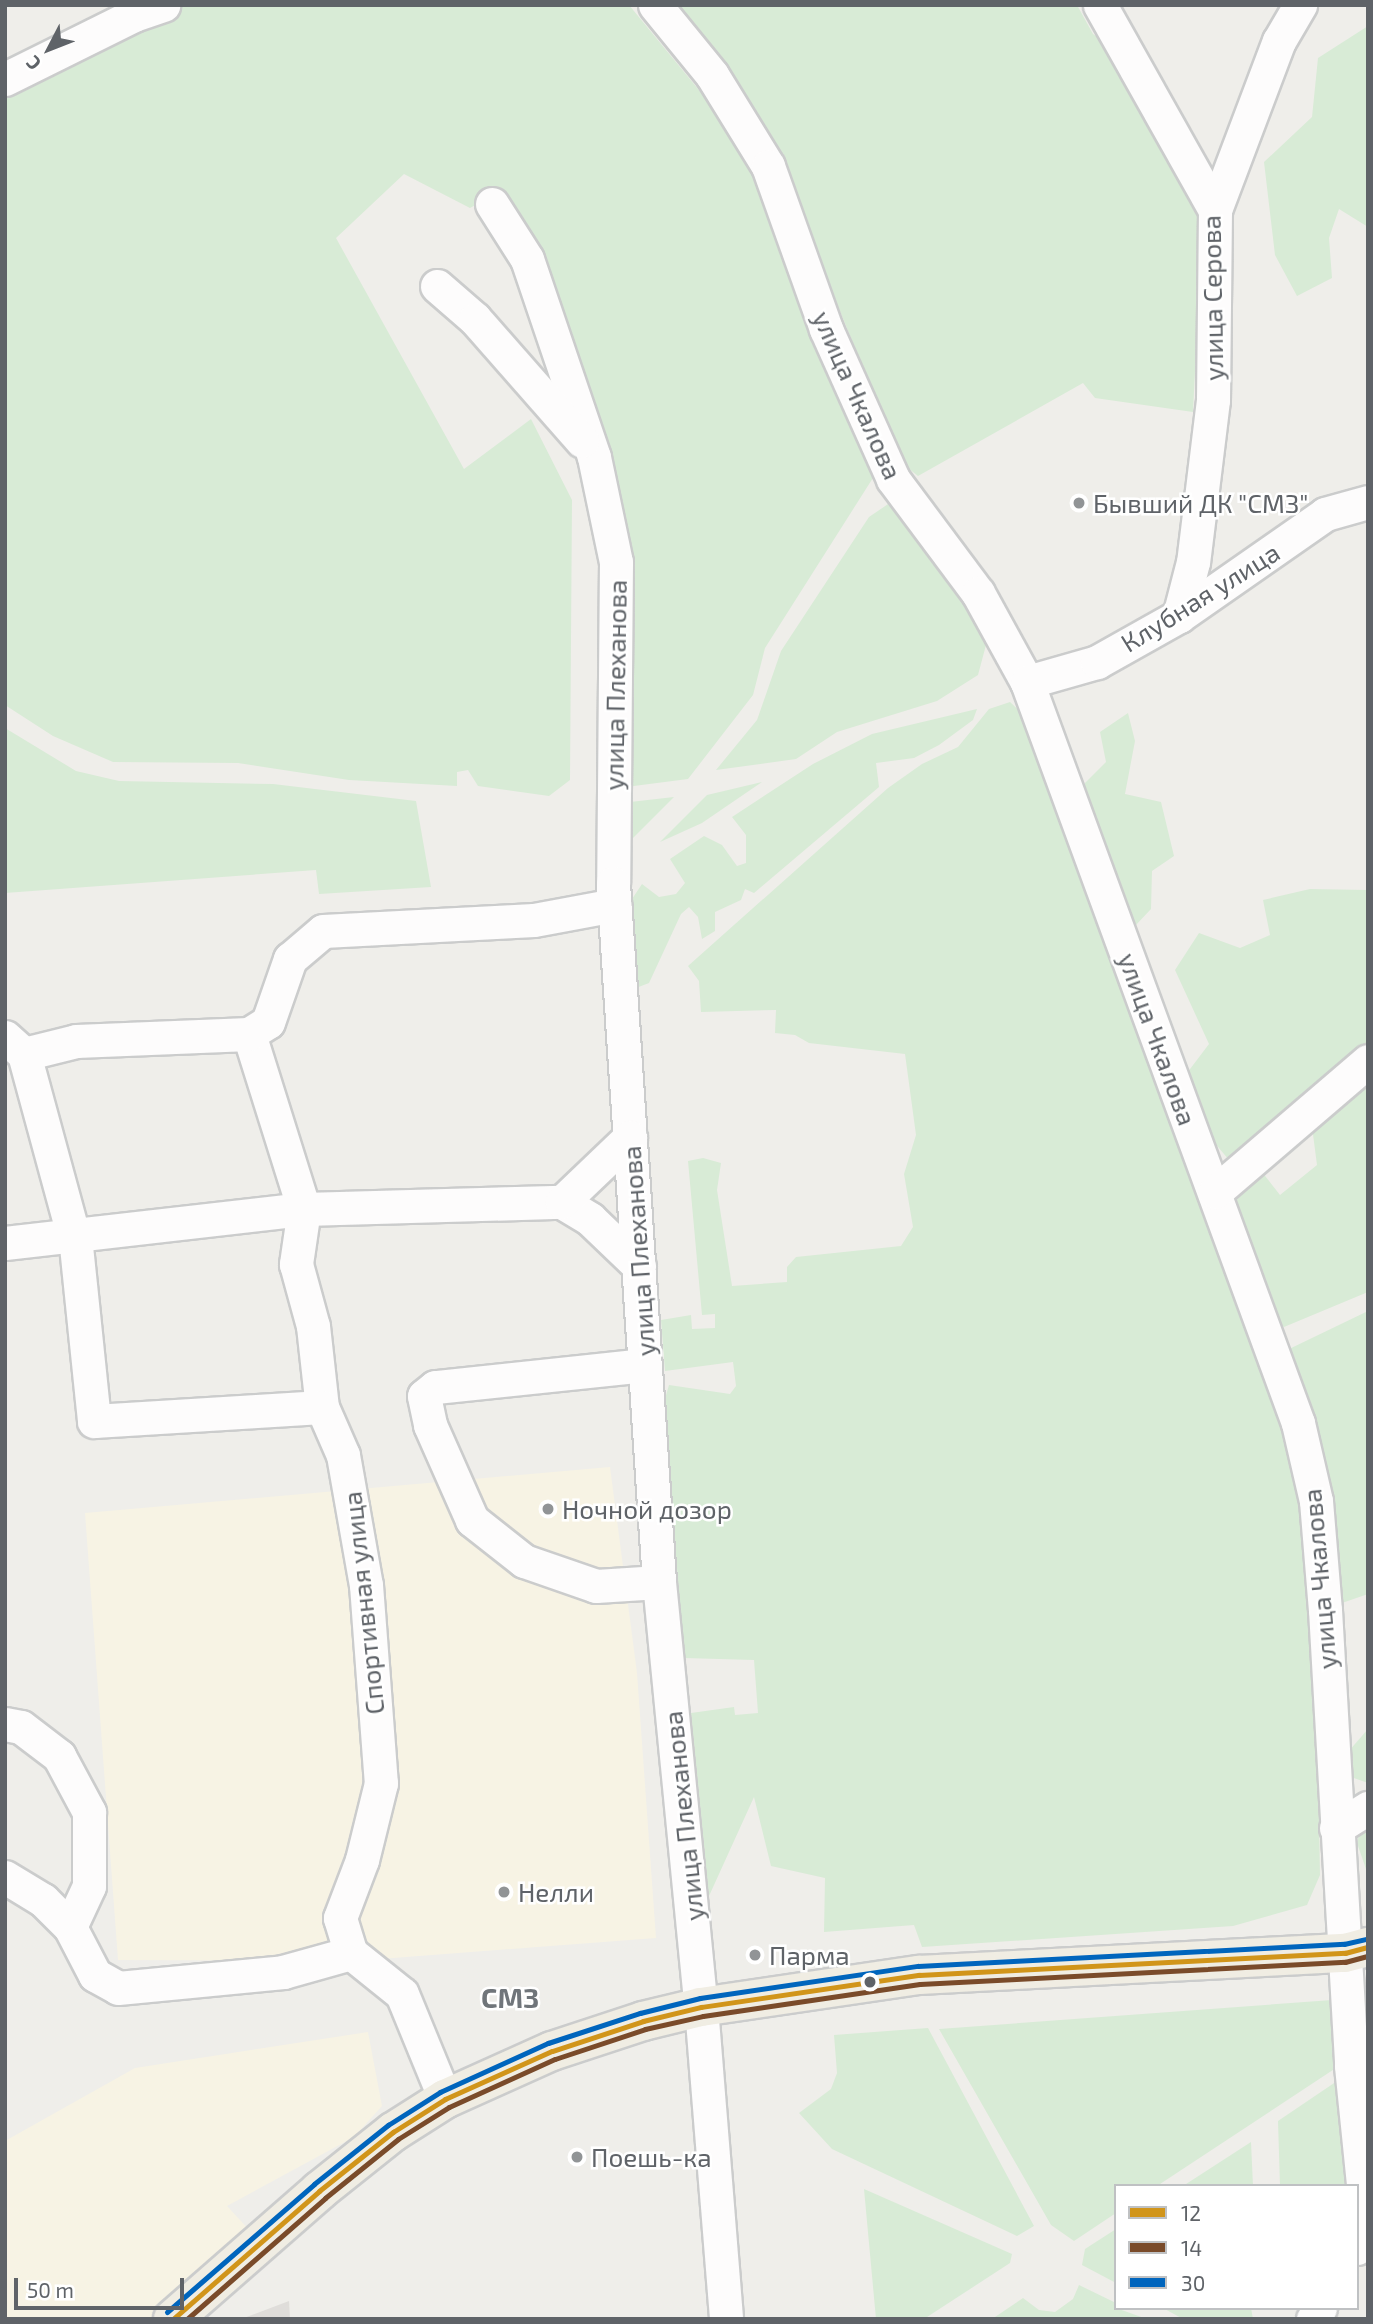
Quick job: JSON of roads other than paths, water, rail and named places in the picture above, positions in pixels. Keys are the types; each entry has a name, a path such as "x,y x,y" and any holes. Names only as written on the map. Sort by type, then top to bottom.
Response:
{"highway":[{"path":"173,2319 319,2191 393,2132 445,2099 552,2051 701,2007 919,1975 1356,1950"}],"street":[{"name":"улица Чкалова","path":"655,5 712,75 768,166 826,329 893,479 978,593 1027,682 1298,1423 1316,1501 1336,1828 1355,1911 1367,2223 1359,2243"},
{"name":"улица Серова","path":"1100,5 1215,210 1213,400 1193,562 1179,616"},
{"path":"1215,210 1279,41 1300,5"},
{"path":"5,79 142,9"},
{"name":"улица Плеханова","path":"492,204 527,259 594,457 616,562 615,905 659,1582 701,2007 726,2319"},
{"path":"438,286 475,319 594,457"},
{"name":"Клубная улица","path":"1027,682 1097,662 1179,616 1325,514 1368,502"},
{"path":"322,1407 94,1421 72,1234 15,1046 250,1034 268,1022 290,959 323,931 534,920 615,905"},
{"path":"250,1034 304,1209"},
{"path":"1215,1192 1368,1061"},
{"path":"562,1202 630,1137"},
{"path":"5,1243 304,1209 562,1202 590,1219 639,1266"},
{"name":"Спортивная улица","path":"304,1209 296,1264 313,1326 322,1407 343,1455 359,1525 381,1783 362,1860 340,1918 351,1953"},
{"path":"645,1365 435,1387 424,1396 430,1425 472,1520 503,1545 524,1561 596,1587 659,1582"},
{"path":"5,1724 21,1727 59,1756 89,1812 89,1886 70,1927"},
{"path":"1336,1828 1368,1808"},
{"path":"5,1877 43,1900 70,1927 95,1975 118,1988 283,1972 351,1953 402,1994 445,2099"}],"place":[{"name":"Бывший ДК \"СМЗ\"","path":"1079,503"},
{"name":"Ночной дозор","path":"548,1509"},
{"name":"Нелли","path":"504,1892"},
{"name":"Парма","path":"755,1955"},
{"name":"Поешь-ка","path":"577,2157"}],"district":[{"name":"СМЗ","path":"510,1997"}]}
